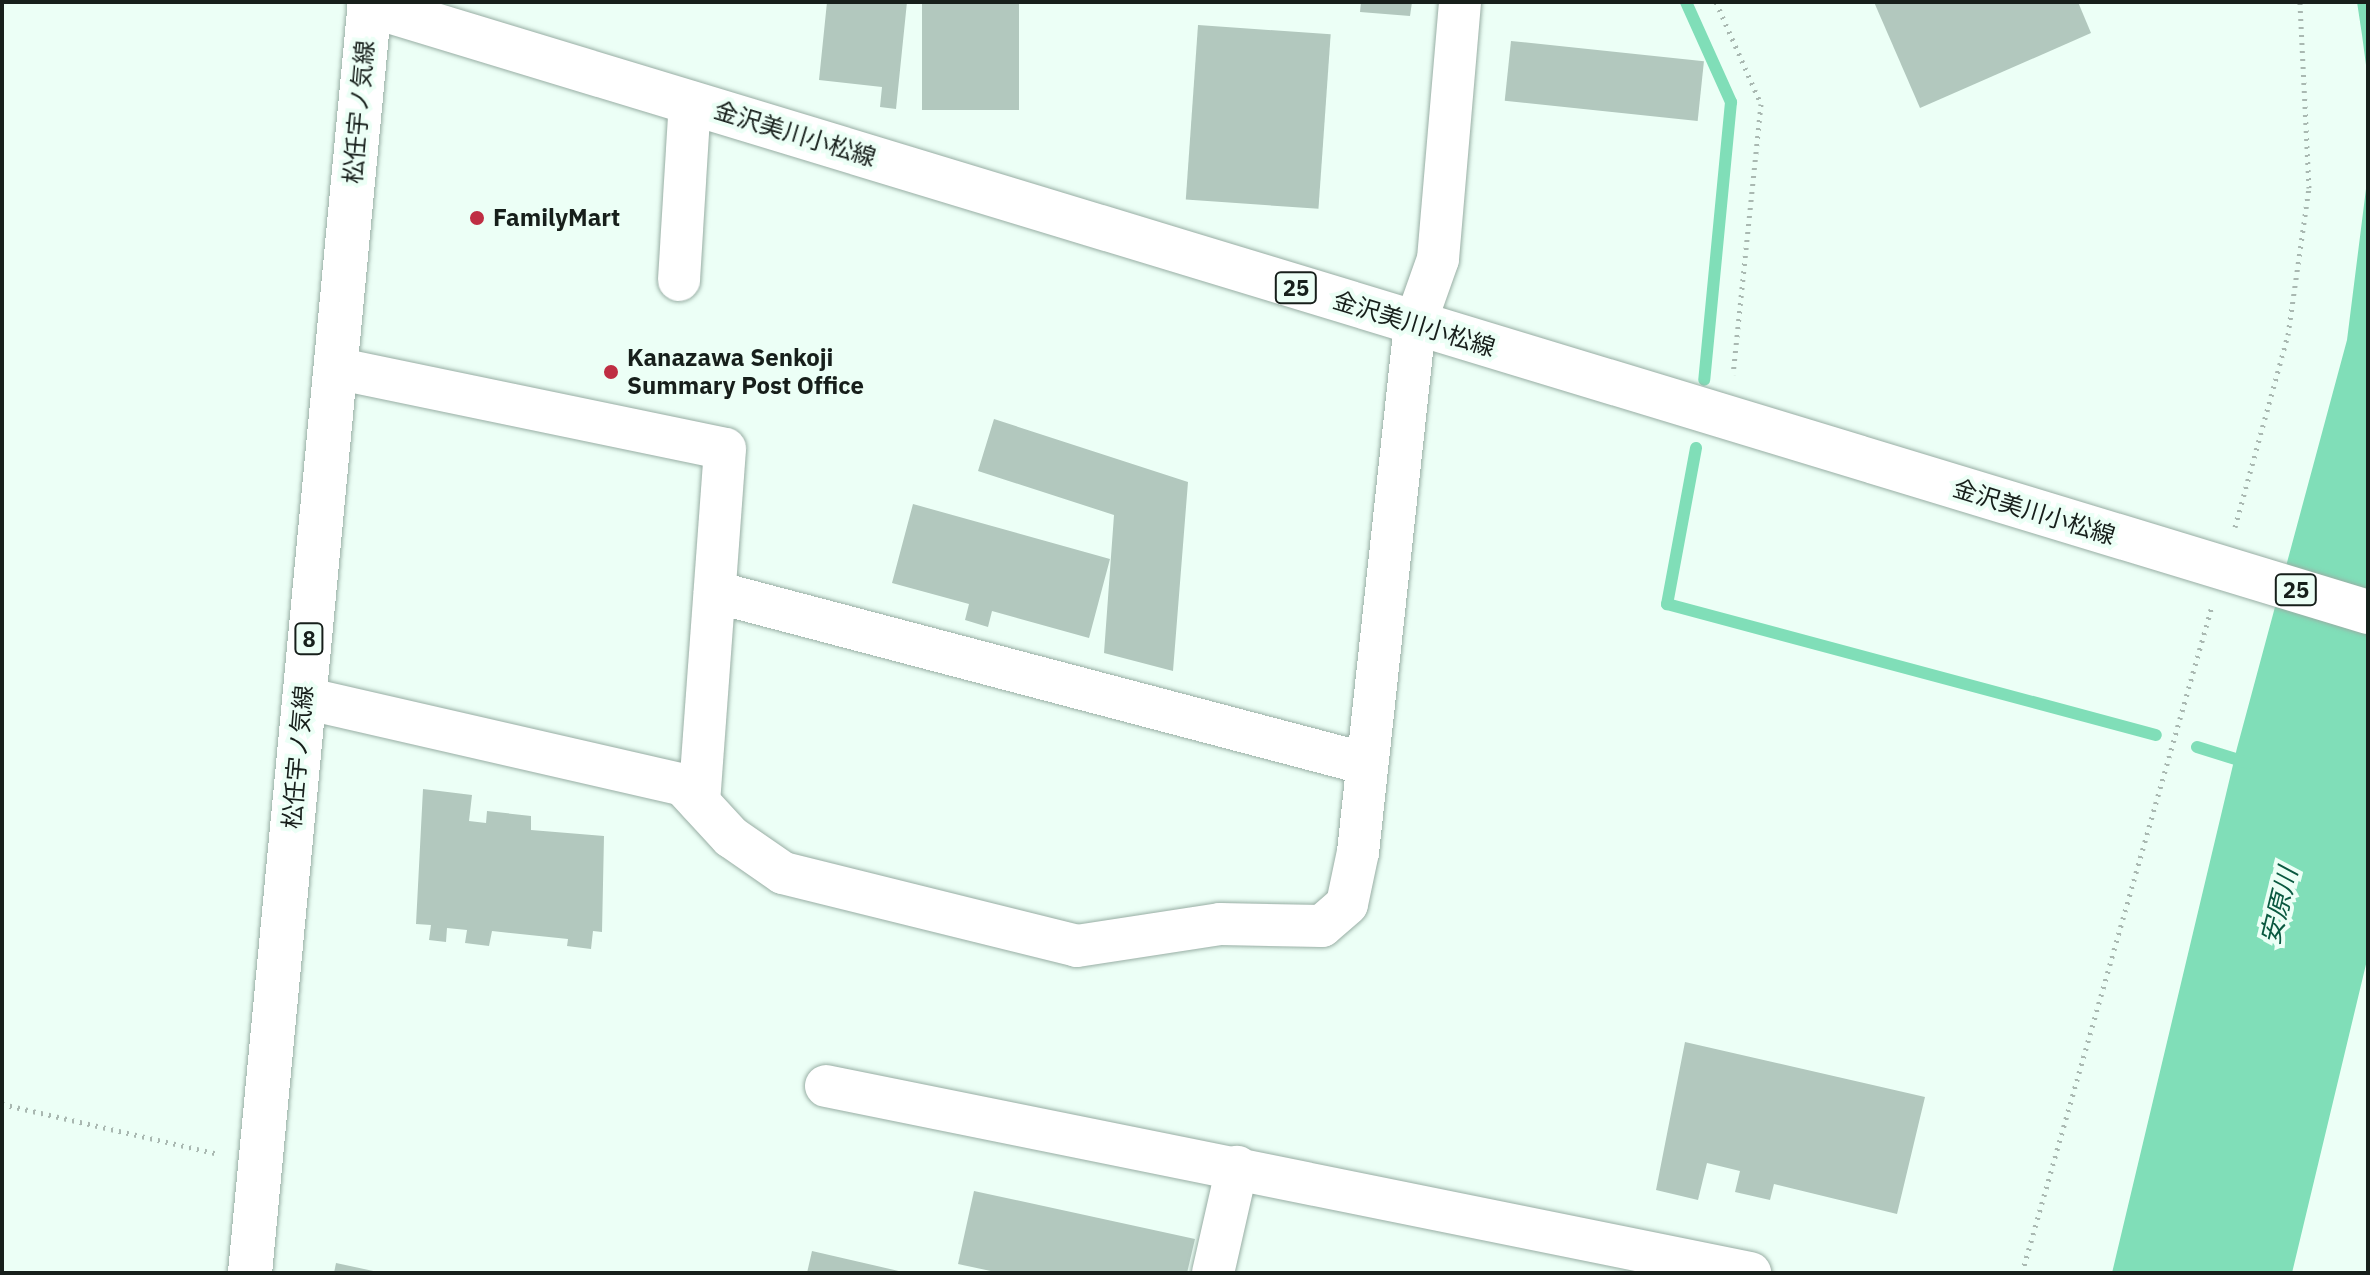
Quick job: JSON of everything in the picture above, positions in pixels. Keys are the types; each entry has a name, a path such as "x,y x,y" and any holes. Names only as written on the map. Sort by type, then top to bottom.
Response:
{"main road":[{"name":"金沢美川小松線","path":"364,3 2368,612"},
{"name":"松任宇ノ気線","path":"250,1273 335,368 364,3"}],"street":[{"path":"304,698 683,785 731,837 783,873 1077,946 1220,924 1322,926 1347,904 1367,764 1415,324 1438,259 1460,2"},
{"path":"679,280 690,102"},
{"path":"335,368 725,449 699,802"},
{"path":"715,592 1367,764"},
{"path":"826,1086 1750,1273"},
{"path":"1213,1273 1237,1167"}],"path":[{"path":"1716,2 1761,104 1729,420"},
{"path":"2022,1273 2288,335 2309,188 2300,2"},
{"path":"2,1104 260,1163"}],"water":[{"path":"2357,2 2368,2 2368,80 2362,35"},
{"name":"安原川","path":"2368,173 2368,956 2292,1273 2112,1273 2237,748 2347,340"}],"building":[{"path":"827,2 907,2 896,109 880,107 882,87 819,80"},
{"path":"922,2 1019,2 1019,110 922,110"},
{"path":"1361,2 1412,2 1410,16 1360,12"},
{"path":"1874,2 2078,2 2091,33 1920,108"},
{"path":"1198,25 1331,34 1318,209 1186,200"},
{"path":"1511,41 1704,61 1698,121 1505,101"},
{"path":"994,419 1188,482 1173,671 1104,653 1114,515 978,471"},
{"path":"913,504 1110,559 1089,638 992,611 988,627 965,620 969,604 892,583"},
{"path":"423,789 472,795 469,821 486,823 487,811 531,816 531,830 604,836 602,932 593,931 591,949 567,946 568,939 492,931 489,946 465,943 467,930 447,928 446,942 429,940 431,925 416,924"},
{"path":"1685,1042 1925,1097 1897,1214 1774,1184 1770,1200 1735,1192 1740,1171 1707,1163 1698,1200 1656,1190"},
{"path":"974,1191 1195,1239 1187,1273 1000,1273 958,1264"},
{"path":"812,1251 903,1272 903,1273 807,1273"},
{"path":"336,1263 378,1272 378,1273 334,1273"}],"waterway":[{"path":"1686,2 1731,102 1704,380"},
{"path":"1696,448 1667,604 2156,735"},
{"path":"2197,747 2248,763"}],"place":[{"name":"FamilyMart","path":"477,218"},
{"name":"Kanazawa Senkoji Summary Post Office","path":"611,372"}]}
